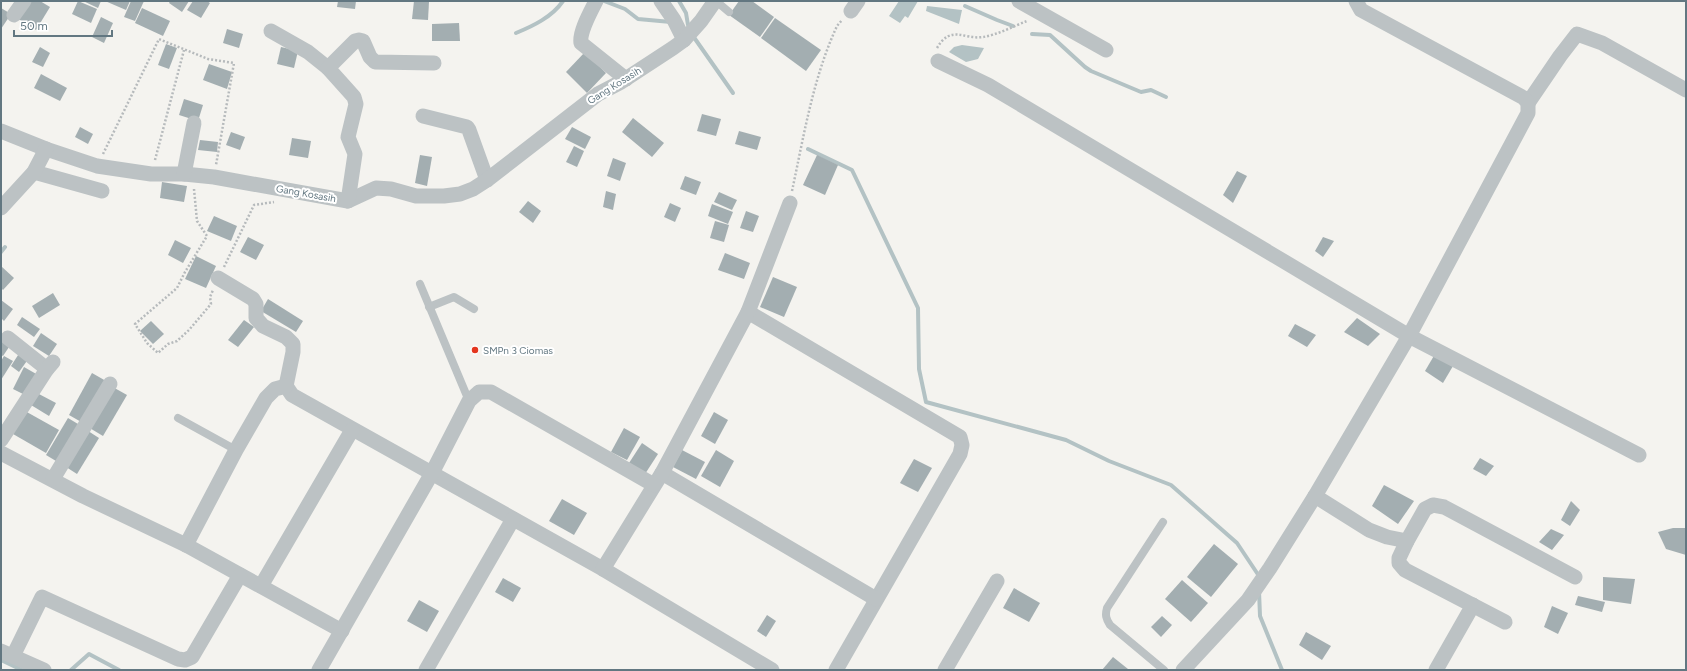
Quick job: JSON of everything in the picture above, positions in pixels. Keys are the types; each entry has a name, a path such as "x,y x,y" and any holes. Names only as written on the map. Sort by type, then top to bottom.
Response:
{"street":[{"path":"14,15 24,1"},
{"path":"596,1 580,39 582,44 626,79"},
{"path":"661,1 683,37"},
{"name":"Gang Kosasih","path":"1,131 46,149 97,166 151,174 214,177 348,201 376,188 391,189 416,196 460,194 473,189 487,180 598,94 626,79 658,58 701,21 715,1"},
{"path":"1019,1 1106,50"},
{"path":"1356,1 1360,10 1514,92 1528,103"},
{"path":"271,30 308,52 328,68 354,97 356,104 348,136 355,154 348,201"},
{"path":"1183,670 1248,600 1315,496 1409,336 1525,120 1528,113 1528,103 1577,34 1602,43 1686,90"},
{"path":"328,68 355,41 359,40 363,41 370,57 375,62 434,63"},
{"path":"938,61 988,85 1409,336 1639,455"},
{"path":"423,116 466,127 469,130 487,180"},
{"path":"188,175 194,123"},
{"path":"1,208 34,172 46,149"},
{"path":"34,172 102,191"},
{"path":"603,569 658,479 748,312 790,203"},
{"path":"218,278 253,299 256,304 256,318 263,326 286,337 293,344 293,352 286,386 292,395 352,430 603,569 772,670"},
{"path":"748,312 960,437 961,439 962,445 960,454 836,670"},
{"path":"1,440 50,366 8,338"},
{"path":"54,479 110,384"},
{"path":"186,545 236,450 266,398 275,389 286,386"},
{"path":"319,670 432,473 469,401 479,392 491,392 658,479 876,599"},
{"path":"261,586 352,430"},
{"path":"1,453 54,479 83,496 186,545 342,631"},
{"path":"1315,496 1369,530 1387,537 1407,541"},
{"path":"1505,622 1402,567 1399,563 1399,558 1407,541 1429,506 1438,505 1444,507 1575,577"},
{"path":"426,670 514,519"},
{"path":"44,670 7,654 42,597 178,659 189,659 192,657 240,575"},
{"path":"945,670 997,582"},
{"path":"1436,670 1473,605"}],"lane":[{"path":"715,1 729,12"},
{"path":"420,284 469,401"},
{"path":"429,307 454,297 474,310"},
{"path":"178,418 236,450"},
{"path":"1163,522 1107,608 1105,614 1106,620 1110,625 1164,670"}],"path":[{"path":"790,203 812,97 820,67 837,26 854,6"},
{"path":"938,61 935,57 936,48 941,41 948,36 956,34 983,37 1031,19 1040,14"},
{"path":"97,166 159,39 184,50 208,58 234,63 214,177"},
{"path":"151,174 184,50"},
{"path":"188,175 197,221 207,236 177,288 135,324 147,343 158,353 168,344 177,341 212,304 210,297 218,278 254,205 276,202 280,188"}],"shaded area":[{"path":"899,1 918,1 908,18 905,16 900,23 889,16"},
{"path":"927,6 962,10 959,24 926,11"},
{"path":"962,45 984,48 978,59 966,62 949,52 954,47"}],"building":[{"path":"30,1 40,1 50,7 36,30 18,19"},
{"path":"78,1 97,9 91,23 72,14"},
{"path":"83,1 101,1 98,8"},
{"path":"105,1 130,1 126,10"},
{"path":"131,1 144,1 135,21 124,17"},
{"path":"170,1 189,1 182,12 169,3"},
{"path":"193,1 207,1 210,3 201,18 187,10"},
{"path":"338,1 356,1 355,9 337,7"},
{"path":"414,1 429,2 428,20 412,19"},
{"path":"739,1 752,1 774,17 760,37 729,15"},
{"path":"1,8 11,14 1,29"},
{"path":"142,8 170,21 163,36 135,23"},
{"path":"101,17 113,23 104,43 92,37"},
{"path":"775,18 821,50 806,71 761,38"},
{"path":"459,23 460,41 432,41 432,24"},
{"path":"227,29 243,34 239,48 223,43"},
{"path":"166,44 177,48 169,69 158,65"},
{"path":"40,47 50,53 43,67 32,62"},
{"path":"281,47 298,51 294,68 277,64"},
{"path":"585,52 606,73 587,93 566,72"},
{"path":"209,64 232,72 227,89 203,80"},
{"path":"41,74 67,88 60,101 34,88"},
{"path":"184,99 203,105 198,121 179,115"},
{"path":"702,114 721,119 716,136 697,131"},
{"path":"633,118 664,143 652,157 622,132"},
{"path":"80,127 93,134 88,144 75,137"},
{"path":"572,127 591,137 585,149 565,139"},
{"path":"739,131 761,137 757,150 735,144"},
{"path":"231,132 245,137 240,150 226,145"},
{"path":"292,138 311,141 308,158 289,155"},
{"path":"200,140 218,142 217,152 198,150"},
{"path":"574,146 584,151 577,167 566,162"},
{"path":"420,155 432,157 427,186 415,183"},
{"path":"817,155 838,165 825,195 803,185"},
{"path":"613,158 626,163 620,181 607,176"},
{"path":"1237,171 1247,176 1233,203 1223,195"},
{"path":"685,176 701,182 696,195 680,189"},
{"path":"162,182 187,186 184,202 160,198"},
{"path":"606,191 616,194 613,210 603,207"},
{"path":"719,192 737,200 732,210 714,202"},
{"path":"528,201 541,211 533,223 519,212"},
{"path":"670,203 681,208 675,222 664,217"},
{"path":"712,204 733,212 728,224 708,216"},
{"path":"746,211 759,216 753,232 740,228"},
{"path":"214,216 237,226 231,241 207,231"},
{"path":"715,221 729,225 724,242 710,238"},
{"path":"248,237 264,245 256,260 240,252"},
{"path":"1323,237 1334,241 1323,257 1315,251"},
{"path":"175,240 191,248 183,263 168,255"},
{"path":"725,253 750,263 744,279 718,270"},
{"path":"196,256 216,266 206,288 185,279"},
{"path":"1,266 14,278 3,290 1,288"},
{"path":"773,277 797,287 784,317 760,307"},
{"path":"53,293 60,305 39,318 32,306"},
{"path":"268,299 303,321 296,332 261,311"},
{"path":"1,300 13,309 4,321 1,318"},
{"path":"22,317 40,329 34,337 17,325"},
{"path":"1357,318 1380,334 1368,346 1344,332"},
{"path":"244,320 254,327 238,347 228,340"},
{"path":"151,321 164,334 153,344 140,331"},
{"path":"1295,324 1316,335 1307,347 1288,336"},
{"path":"41,333 57,344 49,356 33,346"},
{"path":"1,338 11,344 3,356 1,355"},
{"path":"20,352 29,358 19,372 11,366"},
{"path":"1435,354 1453,366 1443,383 1425,371"},
{"path":"4,356 13,361 1,380 1,361"},
{"path":"24,367 38,375 27,396 13,389"},
{"path":"92,373 106,381 83,423 69,415"},
{"path":"111,386 127,395 103,436 88,427"},
{"path":"37,393 56,403 49,416 31,405"},
{"path":"25,411 59,430 46,453 13,434"},
{"path":"714,412 728,420 715,444 701,436"},
{"path":"68,418 83,427 61,464 46,455"},
{"path":"624,428 640,437 627,460 611,452"},
{"path":"85,429 99,438 77,474 63,465"},
{"path":"642,443 658,454 645,474 629,463"},
{"path":"682,450 705,462 696,479 673,467"},
{"path":"716,450 734,461 720,487 701,476"},
{"path":"1480,458 1494,466 1486,476 1473,469"},
{"path":"914,459 932,468 918,492 900,483"},
{"path":"1384,485 1414,501 1398,524 1372,506"},
{"path":"562,499 587,513 574,535 549,521"},
{"path":"1571,501 1580,510 1570,526 1561,520"},
{"path":"1673,528 1686,528 1686,555 1666,549 1658,532"},
{"path":"1551,529 1564,535 1552,550 1539,542"},
{"path":"1214,544 1238,564 1211,597 1187,577"},
{"path":"1603,577 1635,579 1631,604 1603,600"},
{"path":"503,578 521,588 513,602 495,592"},
{"path":"1182,580 1208,603 1191,622 1165,599"},
{"path":"1014,588 1040,603 1029,622 1003,608"},
{"path":"1578,596 1605,602 1602,612 1575,605"},
{"path":"419,600 439,611 427,632 407,621"},
{"path":"1552,606 1568,613 1558,634 1544,627"},
{"path":"767,615 776,621 766,637 757,631"},
{"path":"1162,616 1172,625 1161,637 1151,627"},
{"path":"1306,632 1331,646 1322,660 1299,645"},
{"path":"1113,657 1128,669 1102,670"}],"waterway":[{"path":"516,33 548,16 559,7 563,1"},
{"path":"604,1 625,9 638,19 671,22"},
{"path":"679,1 686,13 688,25"},
{"path":"965,6 1013,26"},
{"path":"1032,34 1050,35 1091,71 1141,92 1151,90 1166,97"},
{"path":"693,36 733,93"},
{"path":"808,149 852,170 918,308 919,369 926,402 1066,440 1109,461 1171,485 1237,543 1259,576"},
{"path":"1,252 5,247"},
{"path":"1259,591 1260,616 1282,670"},
{"path":"71,670 89,654 119,670"},
{"path":"1,660 22,670"}],"place":[{"name":"SMPn 3 Ciomas","path":"475,350"}]}
